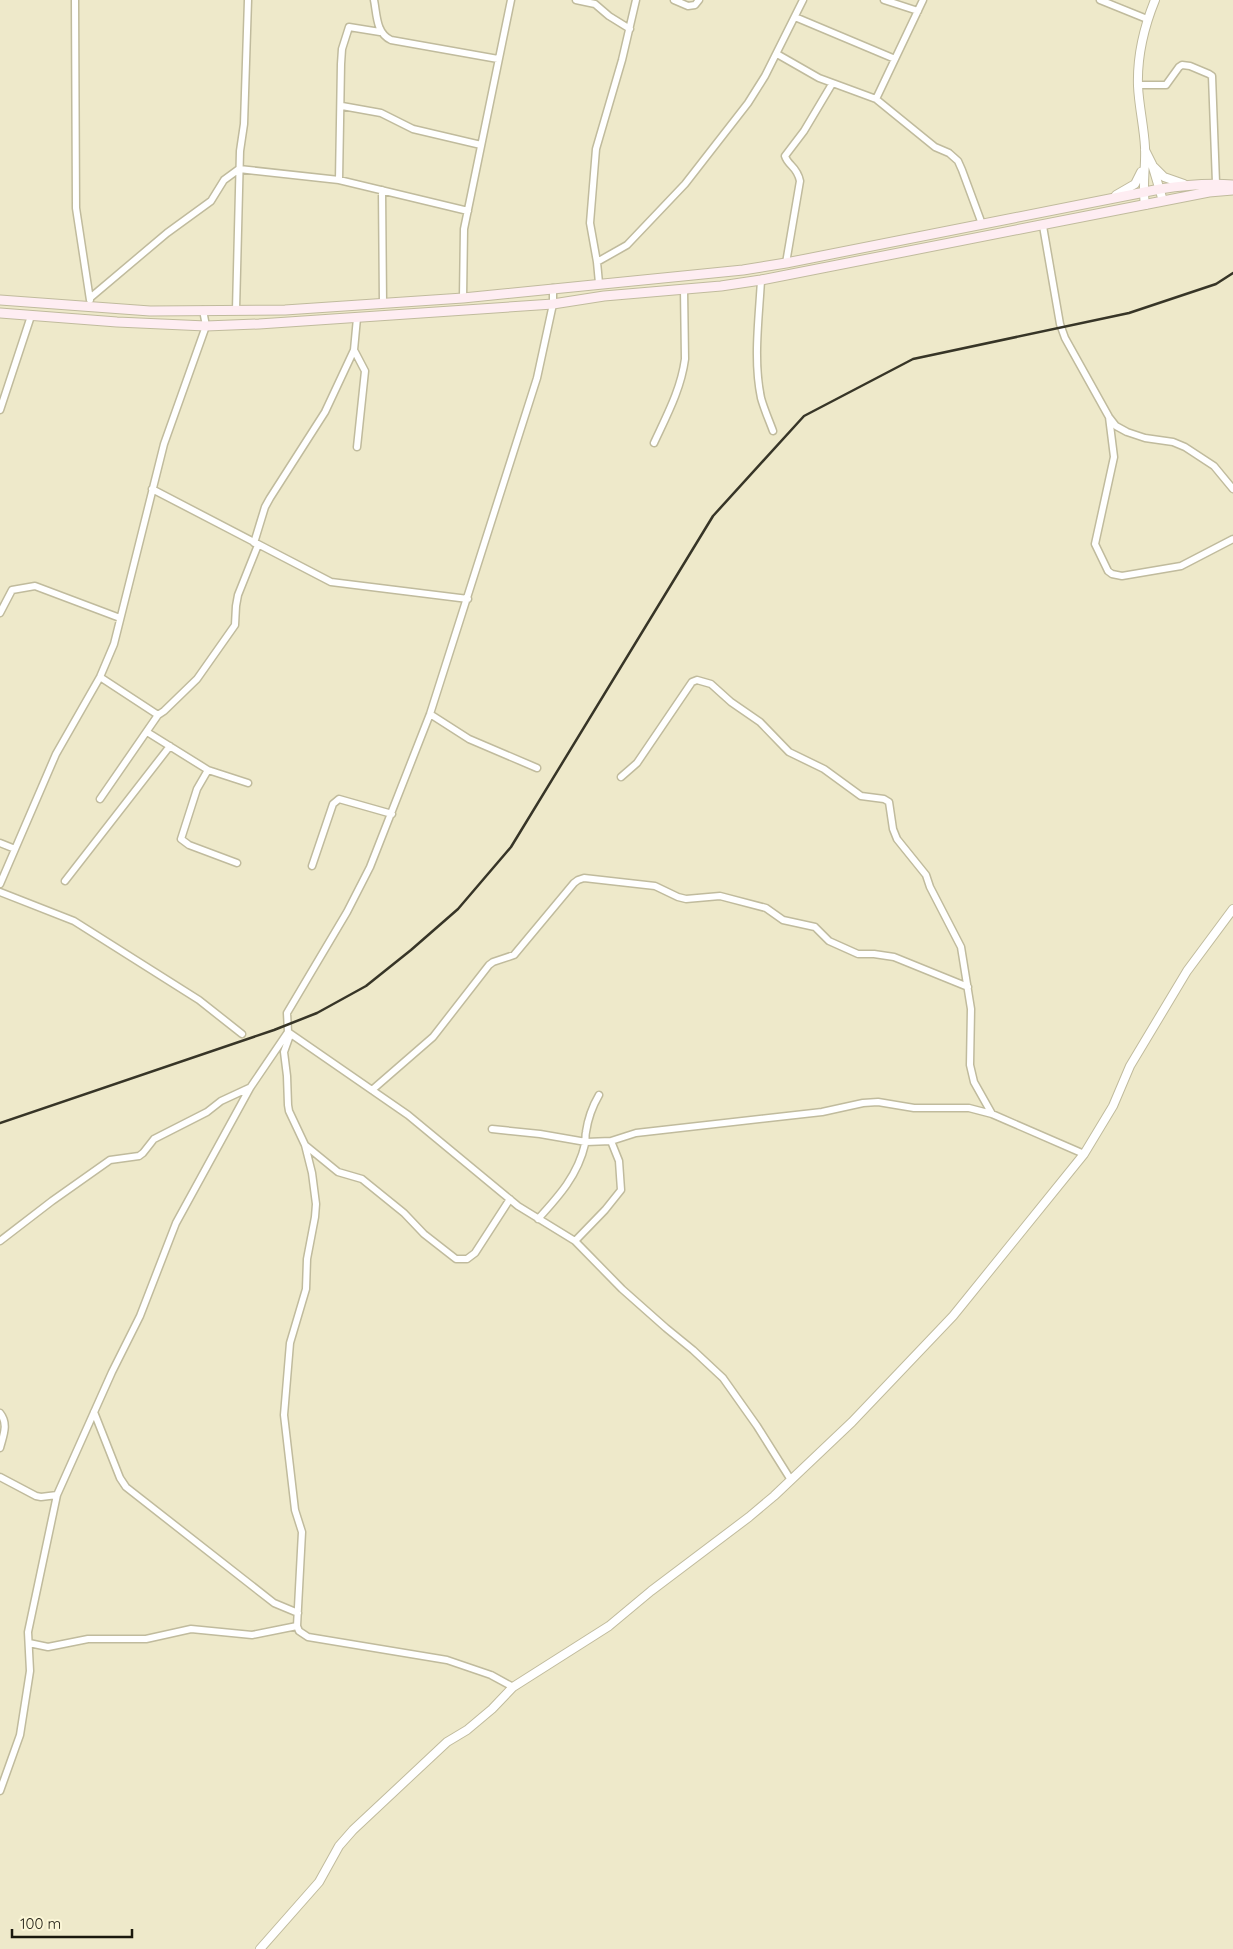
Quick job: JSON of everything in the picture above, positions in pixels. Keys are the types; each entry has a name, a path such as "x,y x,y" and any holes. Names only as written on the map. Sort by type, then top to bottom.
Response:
{"main road":[{"path":"0,300 91,303 150,311 285,310 462,298 598,283 700,275 786,263 1160,189 1216,183 1233,185"},
{"path":"0,313 206,326 358,318 553,304 604,296 760,280 1209,192 1233,190"}],"street":[{"path":"75,0 76,208 91,303"},
{"path":"236,310 240,151 244,124 248,0"},
{"path":"374,0 380,32"},
{"path":"462,298 463,240 511,0"},
{"path":"576,0 595,4 609,16 630,29"},
{"path":"598,283 597,262 590,223 594,163 596,149 622,60 636,0"},
{"path":"674,0 692,6 695,6 698,0"},
{"path":"597,262 627,245 685,184 748,103 766,76 803,0"},
{"path":"884,0 918,10"},
{"path":"876,99 923,0"},
{"path":"1100,0 1148,19"},
{"path":"1145,205 1143,165 1145,150 1138,85 1139,59 1148,19 1155,0"},
{"path":"795,17 895,59"},
{"path":"339,180 342,49 349,27 380,32 391,40 498,59"},
{"path":"777,54 832,84 876,99 935,147 949,153 958,161 982,224"},
{"path":"1138,85 1166,85 1179,67 1184,65 1212,76 1216,183"},
{"path":"786,263 800,181 796,168 786,160 785,156 804,131 832,84"},
{"path":"342,106 381,113 413,129 481,145"},
{"path":"1145,150 1152,164 1163,202"},
{"path":"1152,164 1164,177 1177,183 1188,185"},
{"path":"1106,200 1128,190 1135,184 1143,165"},
{"path":"91,303 167,233 211,200 224,180 240,169 339,180 468,211"},
{"path":"382,190 383,304"},
{"path":"1043,226 1060,324 1065,338 1109,417 1116,426 1127,432 1144,438 1173,442 1185,447 1214,466 1233,490"},
{"path":"760,280 758,354 761,398 772,431"},
{"path":"513,1687 491,1675 447,1660 308,1637 299,1631 297,1626 302,1532 295,1510 284,1415 290,1343 304,1298 307,1260 315,1217 312,1173 304,1145 289,1111 284,1048 289,1033 287,1013 351,905 370,868 430,714 537,378 553,304 553,288"},
{"path":"654,443 681,385 684,370 684,289"},
{"path":"0,884 56,754 100,677 114,644 164,444 206,326 203,310"},
{"path":"0,410 31,316"},
{"path":"100,800 158,714 162,714 198,679 235,625 238,595 256,544 265,507 320,422 354,350 358,318"},
{"path":"354,350 365,371 357,447"},
{"path":"1109,417 1114,457 1095,544 1108,571 1122,576 1181,566 1233,539"},
{"path":"152,489 331,582 468,599"},
{"path":"0,612 12,590 35,586 120,618"},
{"path":"100,677 158,714"},
{"path":"621,777 637,762 692,682 697,680 711,684 731,702 760,722 789,752 824,768 861,796 884,799 889,802 896,839 926,875 930,887 958,941 971,1009 970,1065 974,1082 992,1114"},
{"path":"430,714 469,739 537,768"},
{"path":"147,732 208,770 248,783"},
{"path":"65,881 170,746"},
{"path":"208,770 197,789 181,838 189,845 238,864"},
{"path":"312,866 333,804 339,799 392,814"},
{"path":"0,843 15,849"},
{"path":"372,1090 432,1037 489,965 514,955 574,883 584,878 655,886 686,899 720,896 766,908 783,920 815,928 829,941 858,954 894,957 968,987"},
{"path":"0,892 74,922 199,1000 242,1034"},
{"path":"260,1949 319,1882 340,1846 353,1830 447,1742 468,1730 513,1687 609,1626 652,1590 749,1517 792,1480 852,1422 953,1316 1084,1154 1113,1106 1130,1066 1187,971 1233,909"},
{"path":"0,1791 20,1735 30,1672 28,1632 56,1495 140,1316 176,1223 250,1088 289,1033"},
{"path":"289,1033 408,1114 510,1199 574,1241 622,1289 694,1350 723,1378 758,1426 792,1480"},
{"path":"0,1241 110,1160 138,1156 143,1153 154,1139 207,1112 221,1101 250,1088"},
{"path":"538,1219 568,1184 586,1142 592,1106 599,1095"},
{"path":"492,1129 540,1134 586,1142 611,1141 636,1133 822,1112 878,1102 914,1108 969,1108 992,1114 1084,1154"},
{"path":"574,1241 605,1210 621,1190 619,1161 611,1141"},
{"path":"304,1145 338,1172 362,1179 404,1212 424,1234 456,1259 466,1259 475,1253 510,1199"},
{"path":"94,1412 120,1478 126,1486 274,1603 298,1613"},
{"path":"0,1413 4,1418 6,1426 0,1448"},
{"path":"0,1477 36,1496 56,1495"},
{"path":"29,1644 48,1647 88,1640 146,1639 191,1629 252,1635 297,1626"}],"railway":[{"path":"0,1123 274,1030 317,1013 366,986 458,909 511,847 713,516 804,416 913,359 1129,313 1216,284 1233,273"}]}
